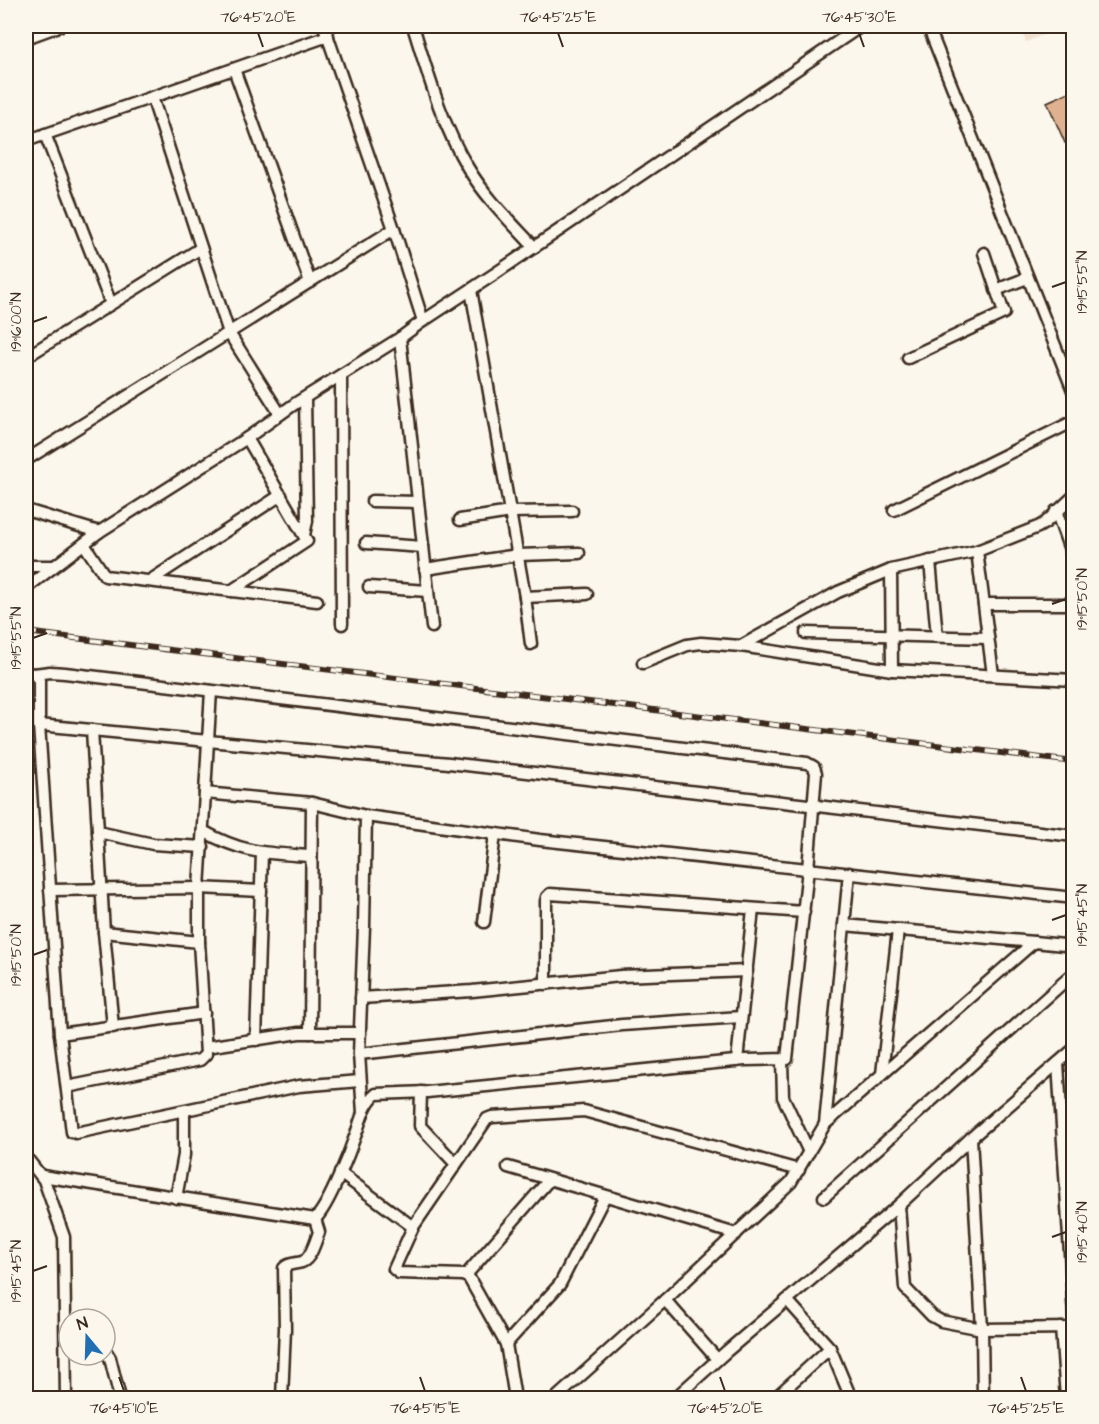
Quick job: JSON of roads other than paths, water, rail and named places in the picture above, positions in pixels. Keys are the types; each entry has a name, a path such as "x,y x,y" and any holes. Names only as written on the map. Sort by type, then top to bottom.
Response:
{"street":[{"path":"26,38 59,26"},
{"path":"412,26 434,92 468,168 490,199 534,247"},
{"path":"26,588 99,532 400,338 861,26"},
{"path":"928,26 1074,393"},
{"path":"26,141 234,69 326,31 423,321"},
{"path":"234,69 310,282"},
{"path":"152,97 229,333 280,414"},
{"path":"45,134 111,304"},
{"path":"26,460 394,229"},
{"path":"26,357 201,248"},
{"path":"908,358 1002,315 1003,309 984,253"},
{"path":"996,290 1028,278"},
{"path":"471,290 518,555 531,645"},
{"path":"400,338 432,627"},
{"path":"340,376 342,624"},
{"path":"304,535 307,521 305,398"},
{"path":"894,510 1074,421"},
{"path":"231,591 306,543 304,535 247,438"},
{"path":"151,580 281,495"},
{"path":"741,646 838,592 891,570 977,551 1042,525 1074,496"},
{"path":"372,501 418,502"},
{"path":"26,510 99,532"},
{"path":"460,520 510,512 572,511"},
{"path":"1056,511 1074,561"},
{"path":"84,543 105,576 317,601"},
{"path":"366,543 423,547"},
{"path":"977,551 993,675"},
{"path":"426,568 518,555 579,553"},
{"path":"930,561 937,636"},
{"path":"26,566 54,566"},
{"path":"891,570 892,670"},
{"path":"369,587 428,591"},
{"path":"525,597 587,594"},
{"path":"984,604 1074,604"},
{"path":"806,633 988,638"},
{"path":"643,663 693,644 741,646 892,670 1074,680"},
{"path":"30,674 65,673 807,763 814,767 816,773 814,806 787,1059 737,1060 421,1092 376,1094 371,1098 363,1113 340,1173 315,1219"},
{"path":"30,674 39,680 39,725 60,1034 71,1129 74,1133 184,1112 298,1086 360,1080"},
{"path":"67,1087 200,1060 206,1054 199,942 199,888 211,691"},
{"path":"39,725 449,763 1074,836"},
{"path":"92,730 104,932 113,1027"},
{"path":"205,793 312,803 366,816 495,834 1074,898"},
{"path":"310,1032 312,803"},
{"path":"363,1113 359,1054 366,816"},
{"path":"203,831 225,843 249,851 311,856"},
{"path":"98,832 153,844 203,847"},
{"path":"484,922 495,834"},
{"path":"256,1040 262,853"},
{"path":"825,1124 849,873"},
{"path":"50,890 199,888 261,891"},
{"path":"546,984 546,901 550,894 804,912"},
{"path":"737,1060 753,909"},
{"path":"844,925 1074,946"},
{"path":"882,1074 898,930"},
{"path":"104,932 199,942"},
{"path":"556,1398 666,1300 791,1182 825,1124 1034,942"},
{"path":"361,998 472,991 621,976 747,971"},
{"path":"824,1197 1074,973"},
{"path":"60,1034 204,1013"},
{"path":"359,1054 622,1025 741,1017"},
{"path":"206,1047 310,1032 360,1033"},
{"path":"675,1398 1074,1049"},
{"path":"782,1060 783,1097 809,1152"},
{"path":"1058,1062 1074,1317"},
{"path":"421,1092 420,1126 455,1163"},
{"path":"176,1198 184,1155 184,1112"},
{"path":"466,1275 396,1272 394,1266 412,1227 487,1119 492,1117 584,1112 799,1170"},
{"path":"971,1138 982,1329 983,1398"},
{"path":"26,1157 42,1176 64,1237 66,1307"},
{"path":"508,1167 736,1234"},
{"path":"340,1173 412,1227"},
{"path":"42,1176 315,1219"},
{"path":"466,1275 549,1180"},
{"path":"506,1344 560,1284 605,1196"},
{"path":"898,1205 904,1282 907,1293 937,1319 982,1329 1074,1328"},
{"path":"282,1398 285,1329 284,1268 287,1265 303,1262 307,1258 319,1232 315,1219"},
{"path":"466,1275 506,1344 515,1398"},
{"path":"666,1300 717,1359"},
{"path":"787,1300 830,1348 851,1398"},
{"path":"1061,1328 1066,1398"},
{"path":"775,1398 830,1348"},
{"path":"66,1398 67,1367"},
{"path":"112,1367 120,1398"}],"railway":[{"path":"26,632 1074,762"}]}
